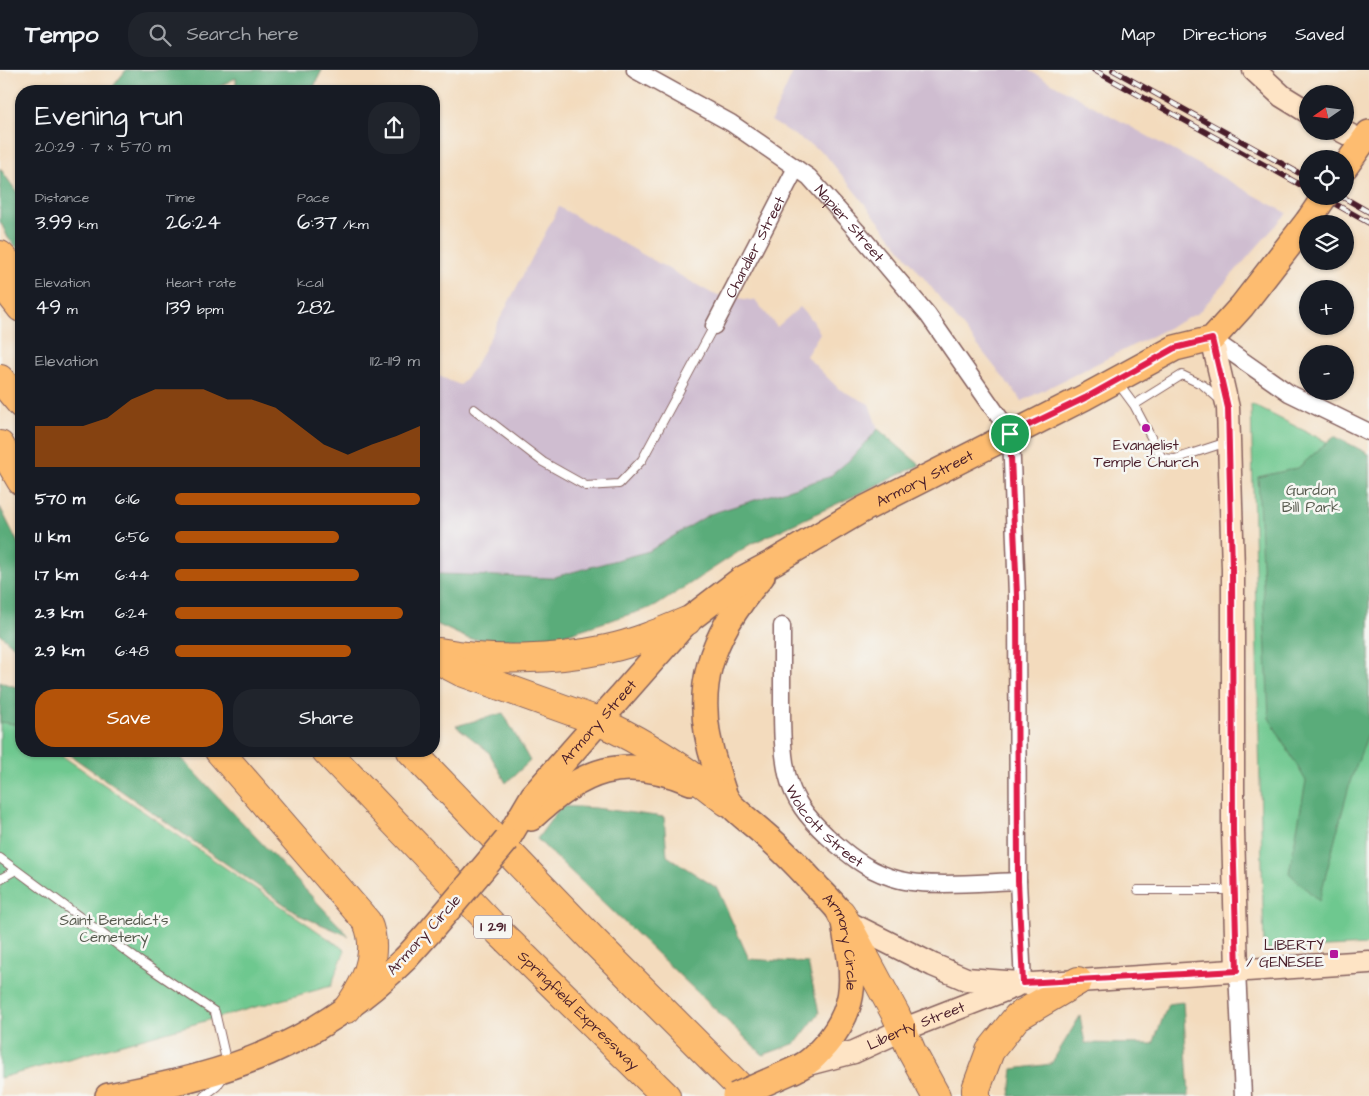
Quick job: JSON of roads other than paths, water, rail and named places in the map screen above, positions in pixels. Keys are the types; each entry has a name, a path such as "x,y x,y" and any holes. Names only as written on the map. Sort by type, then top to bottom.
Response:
{"highway":[{"path":"0,255 15,270"},
{"path":"0,281 15,300"},
{"path":"0,378 15,397"},
{"path":"0,445 15,471"},
{"path":"440,651 460,656 508,658 564,656 608,649 640,640 687,621"},
{"path":"440,661 462,672 598,721 623,733 691,773 721,797"},
{"path":"224,757 366,922 372,938 370,964 363,984 347,1009"},
{"name":"Springfield Expressway","path":"332,757 499,932 666,1096"},
{"path":"417,757 594,941 749,1096"},
{"path":"843,917 936,1096"},
{"path":"976,1096 976,1089 990,1051 1017,1017 1078,981"}],"main road":[{"path":"1254,70 1282,96 1299,106"},
{"path":"1237,971 1233,831 1232,569 1228,408 1212,339 1242,306 1319,205"},
{"name":"Armory Street","path":"507,840 532,808 533,796 687,621 742,579 862,510 1175,348 1212,339"},
{"name":"Armory Street","path":"721,797 706,727 704,700 708,670 717,643 743,598 774,562"},
{"name":"Armory Circle","path":"532,808 579,781 605,771 632,767 654,769 676,775 721,797 798,866 843,917 852,972 850,1001 846,1013 831,1037 801,1067 735,1096"},
{"name":"Armory Circle","path":"108,1096 164,1086 228,1068 290,1043 347,1009 380,983 406,958 432,930 507,840"},
{"name":"Liberty Street","path":"843,917 932,965 966,979 1023,983 1078,981 1369,962"},
{"name":"Liberty Street","path":"801,1067 854,1052 902,1030 1023,983"}],"street":[{"name":"Napier Street","path":"635,70 731,123 808,177 928,315 1010,434"},
{"name":"Chandler Street","path":"714,326 796,168"},
{"path":"1212,339 1289,393 1369,432"},
{"path":"1010,434 1017,596 1018,881 1023,983"},
{"name":"Wolcott Street","path":"782,626 782,744 788,775 796,801 819,828 847,854 870,869 891,878 919,882 956,883 1018,881"},
{"path":"1237,971 1243,1096"}],"lane":[{"path":"474,409 543,462 586,486 619,484 642,460 714,326"},
{"path":"1134,406 1182,375 1203,385 1228,408"},
{"path":"1116,380 1134,406 1162,458 1174,459 1229,442"},
{"path":"0,858 73,910 138,960 215,1012 228,1068 217,1086 204,1096"},
{"path":"0,879 16,870"},
{"path":"1138,890 1235,890"}],"railway":[{"path":"1094,70 1299,184"},
{"path":"1113,70 1299,173"},
{"path":"1354,203 1369,212"},
{"path":"1337,205 1369,223"}],"place":[{"name":"Evangelist Temple Church","path":"1146,428"},
{"name":"LIBERTY / GENESEE","path":"1334,954"}],"park label":[{"name":"Gurdon Bill Park","path":"1311,498"},
{"name":"Saint Benedict's Cemetery","path":"114,928"}]}
